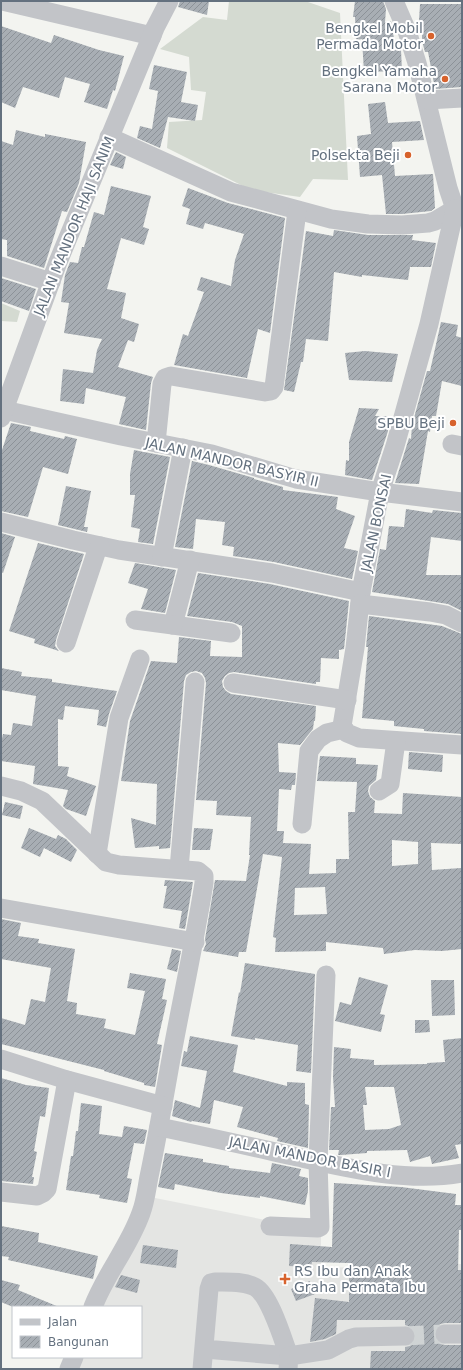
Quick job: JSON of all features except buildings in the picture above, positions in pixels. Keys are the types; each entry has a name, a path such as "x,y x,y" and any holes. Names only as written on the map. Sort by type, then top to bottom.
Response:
{"street":[{"path":"2,1 152,36"},
{"name":"JALAN MANDOR HAJI SANIM","path":"4,405 109,137 152,36 169,1"},
{"path":"109,137 231,192 331,219 351,222 402,225 428,223 458,211 448,188 417,63 407,32 394,1"},
{"path":"427,100 462,98"},
{"path":"156,443 162,384 165,378 172,376 265,392 271,391 274,387 297,211"},
{"name":"JALAN BONSAI","path":"351,733 342,726 361,598 380,492 395,446 429,324 458,211"},
{"path":"1,266 51,282"},
{"name":"JALAN MANDOR BASYIR II","path":"4,405 156,443 212,454 296,479 380,492 462,502"},
{"path":"162,557 183,448"},
{"path":"1,522 100,546 162,557 272,573 361,598 446,615 462,623"},
{"path":"66,643 96,552 100,546"},
{"path":"173,625 190,560"},
{"path":"135,620 231,633"},
{"path":"97,854 119,718 140,659"},
{"path":"179,869 195,682"},
{"path":"233,683 347,700"},
{"path":"302,824 309,751 318,739 327,733 351,733 396,741 462,745"},
{"path":"379,791 390,784 396,741"},
{"path":"1,786 21,791 42,801 106,862 119,865 198,871 204,876 195,942 177,1025 159,1127 141,1212 125,1250 115,1262 93,1306"},
{"path":"1,908 195,942"},
{"path":"270,1226 318,1228 320,1226 318,1162 326,975"},
{"path":"1,1059 67,1080 163,1106"},
{"path":"1,1192 38,1196 47,1189 67,1080"},
{"name":"JALAN MANDOR BASIR I","path":"159,1127 365,1171 403,1175 445,1176 462,1173"},
{"path":"202,1369 209,1285 215,1282 236,1283 255,1287 266,1299 288,1362"},
{"path":"204,1349 288,1362 328,1350 356,1337 405,1336"},
{"path":"69,1369 74,1358"}],"shaded area":[{"path":"229,1 305,1 340,13 348,180 313,179 300,197 251,190 167,148 169,122 202,120 206,92 191,90 189,57 160,49 203,17 227,20"},
{"path":"1,303 20,311 17,322 1,321"},
{"name":"RS Ibu dan Anak Graha Permata Ibu","path":"150,1197 321,1231 321,1268 462,1264 462,1369 79,1369 82,1358 142,1358 142,1306 96,1306"}],"tunnel":[{"path":"405,1336 445,1334"}],"place":[{"name":"Bengkel Mobil Permada Motor","path":"431,36"},
{"name":"Bengkel Yamaha Sarana Motor","path":"445,79"},
{"name":"Polsekta Beji","path":"408,155"},
{"name":"SPBU Beji","path":"453,423"},
{"name":"RS Ibu dan Anak Graha Permata Ibu","path":"285,1279"}]}
